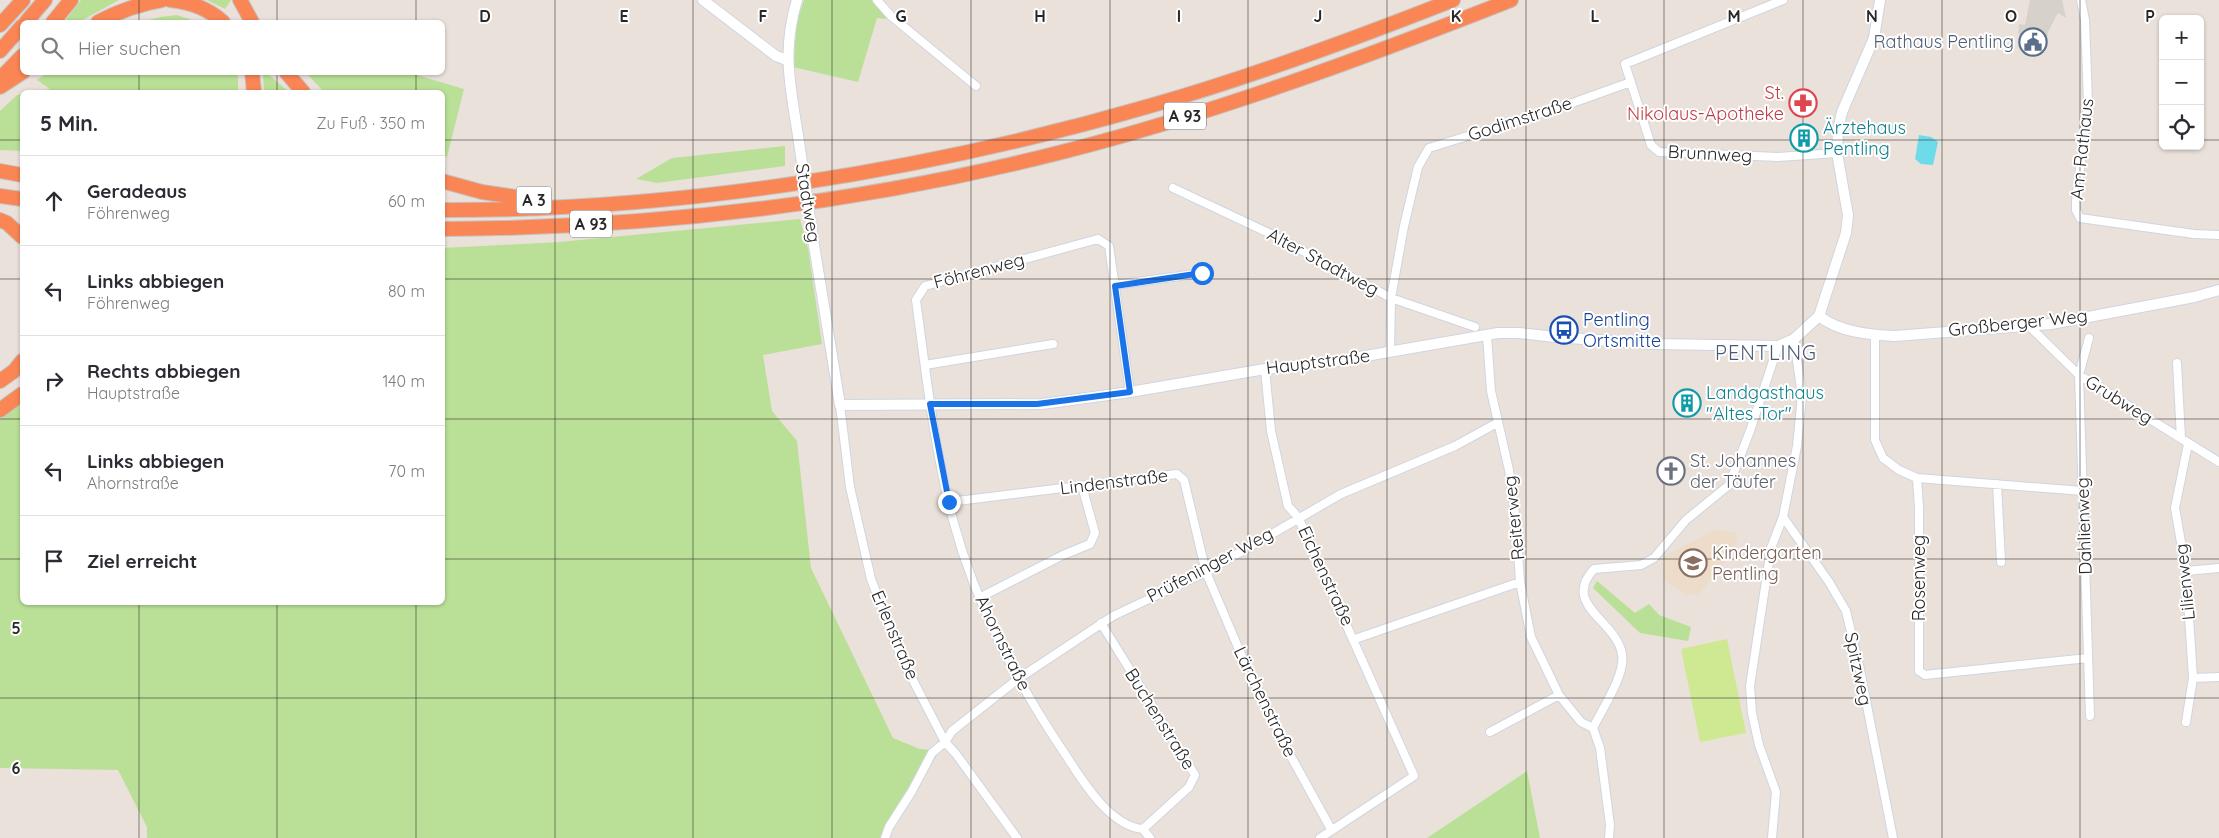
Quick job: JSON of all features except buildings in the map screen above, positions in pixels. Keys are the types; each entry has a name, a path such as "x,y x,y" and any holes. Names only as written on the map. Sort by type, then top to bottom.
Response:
{"highway":[{"path":"0,25 23,0"},
{"path":"28,20 45,0"},
{"path":"55,20 71,0"},
{"path":"102,20 138,4 162,0"},
{"path":"170,0 185,2 221,20"},
{"path":"240,0 251,20"},
{"name":"A 93","path":"445,210 587,206 685,197 818,180 939,158 1050,133 1222,84 1453,0"},
{"name":"A 93","path":"445,229 625,222 816,200 942,179 1066,151 1238,100 1387,49 1511,0"},
{"path":"0,52 20,28"},
{"path":"0,79 20,58"},
{"path":"0,87 20,74"},
{"path":"252,75 254,90"},
{"path":"289,75 301,90"},
{"path":"0,171 20,175"},
{"name":"A 3","path":"445,183 515,198 587,206"},
{"path":"0,196 20,199"},
{"path":"0,220 20,236"},
{"path":"0,380 14,371 20,364"},
{"path":"0,410 20,395"}],"street":[{"path":"703,0 776,56 787,60"},
{"name":"Stadtweg","path":"797,0 790,24 787,60 840,405"},
{"path":"877,0 891,16 976,86"},
{"path":"1631,82 1625,64 1783,0"},
{"path":"1819,316 1846,233 1848,215 1837,153 1838,131 1842,112 1874,38 1880,0"},
{"name":"Am Rathaus","path":"2081,0 2085,20 2088,104 2076,201 2076,210 2080,218 2194,234 2219,235"},
{"name":"Brunnweg","path":"1631,82 1651,145 1659,152 1778,158 1837,153"},
{"name":"Godimstraße","path":"1390,352 1391,298 1418,167 1430,148 1561,107 1631,82"},
{"name":"Alter Stadtweg","path":"1173,188 1275,236 1391,298 1475,327"},
{"name":"Föhrenweg","path":"930,404 916,300 924,286 1098,239 1109,246 1130,392"},
{"path":"1115,286 1202,273"},
{"name":"Großberger Weg","path":"1819,316 1830,325 1875,336 2029,326 2081,319 2219,290"},
{"name":"Hauptstraße","path":"840,405 1037,404 1130,392 1265,369 1331,362 1498,333 1654,344 1778,346 1794,339 1819,316"},
{"name":"Grubweg","path":"2029,326 2079,375 2219,462"},
{"name":"Reiterweg","path":"1487,336 1491,391 1496,423 1509,470 1516,521 1520,582 1530,637 1559,695 1581,722 1593,728"},
{"path":"1875,336 1875,440 1883,458 1899,470 1917,478 2083,491"},
{"name":"Dahlienweg","path":"2090,338 2079,375 2090,716"},
{"path":"1772,838 1776,792 1759,745 1752,713 1750,686 1771,548 1783,517 1796,454 1802,396 1794,339"},
{"path":"925,365 1052,344"},
{"path":"1609,838 1610,826 1600,748 1593,728 1622,667 1622,653 1615,636 1588,605 1582,592 1586,578 1594,569 1640,565 1654,558 1686,520 1729,485 1750,431 1778,346"},
{"path":"2176,363 2181,438"},
{"name":"Eichenstraße","path":"1265,369 1271,430 1288,506 1298,517 1355,639 1414,776 1331,829"},
{"name":"Ahornstraße","path":"930,404 949,502 979,598 999,644 1018,679 1077,772 1110,814 1132,828 1143,830 1150,838"},
{"name":"Erlenstraße","path":"840,405 850,487 871,579 902,659 945,742 956,754 1017,838"},
{"name":"Prüfeninger Weg","path":"885,838 889,827 912,791 932,753 945,742 952,731 1018,679 1101,623 1206,572 1298,517 1341,494 1455,446 1496,423"},
{"name":"Lilienweg","path":"2186,722 2193,678 2186,571 2175,508 2188,444"},
{"name":"Lindenstraße","path":"949,502 1177,474 1184,480 1206,572"},
{"name":"Rosenweg","path":"1917,478 1919,671 1925,675 2088,658"},
{"path":"1997,484 2001,562"},
{"path":"979,598 1090,544 1095,533 1082,486"},
{"name":"Spitzweg","path":"1783,517 1829,582 1846,612 1859,665 1893,838"},
{"path":"2186,571 2219,568"},
{"name":"Lärchenstraße","path":"1206,572 1255,683 1288,751 1331,829"},
{"path":"1355,639 1520,582"},
{"name":"Buchenstraße","path":"1101,623 1195,775 1189,787 1143,830"},
{"path":"2193,678 2219,677"},
{"path":"1490,732 1559,695"},
{"path":"1320,838 1331,829"}],"shaded area":[{"path":"2030,0 2062,0 2066,18 2058,13 2048,32 2047,39 2018,34 2019,24 2025,25"},
{"name":"Kindergarten Pentling","path":"1714,530 1737,533 1736,547 1698,595 1688,595 1663,580 1663,557"}],"green space":[{"path":"81,0 119,0 83,20 66,20"},
{"path":"207,0 231,0 225,9"},
{"path":"804,0 872,0 887,19 877,18 858,82 793,67 797,20"},
{"path":"177,15 191,20 149,20"},
{"path":"44,75 238,75 238,90 44,90 50,89 37,80"},
{"path":"263,75 269,75 287,90 264,90"},
{"path":"308,75 417,75 464,89 447,157 445,156 445,90 322,90"},
{"path":"20,94 20,151 0,150 0,111"},
{"path":"785,146 785,166 657,183 636,179 672,158"},
{"path":"800,219 808,248 822,344 763,355 772,411 797,441 811,568 893,738 920,749 932,750 945,742 886,838 147,838 147,827 118,770 0,768 0,419 20,403 20,605 445,605 445,248 559,242"},
{"path":"1597,581 1635,613 1649,604 1659,615 1691,627 1688,641 1640,633 1593,588"},
{"path":"1727,639 1746,733 1700,742 1681,649"},
{"path":"1527,771 1540,838 1427,838"}],"water":[{"path":"1919,135 1931,137 1938,142 1933,165 1921,164 1915,159"}],"place":[{"name":"Rathaus Pentling","path":"2033,42"},
{"name":"St. Nikolaus-Apotheke","path":"1803,103"},
{"name":"Ärztehaus Pentling","path":"1804,138"},
{"name":"Pentling Ortsmitte","path":"1564,330"},
{"name":"Landgasthaus \"Altes Tor\"","path":"1687,403"},
{"name":"St. Johannes der Täufer","path":"1671,471"},
{"name":"Kindergarten Pentling","path":"1693,563"}],"district":[{"name":"PENTLING","path":"1766,353"}],"route":[{"path":"949,502 930,404 1037,404 1130,392 1115,286 1202,273"}]}
